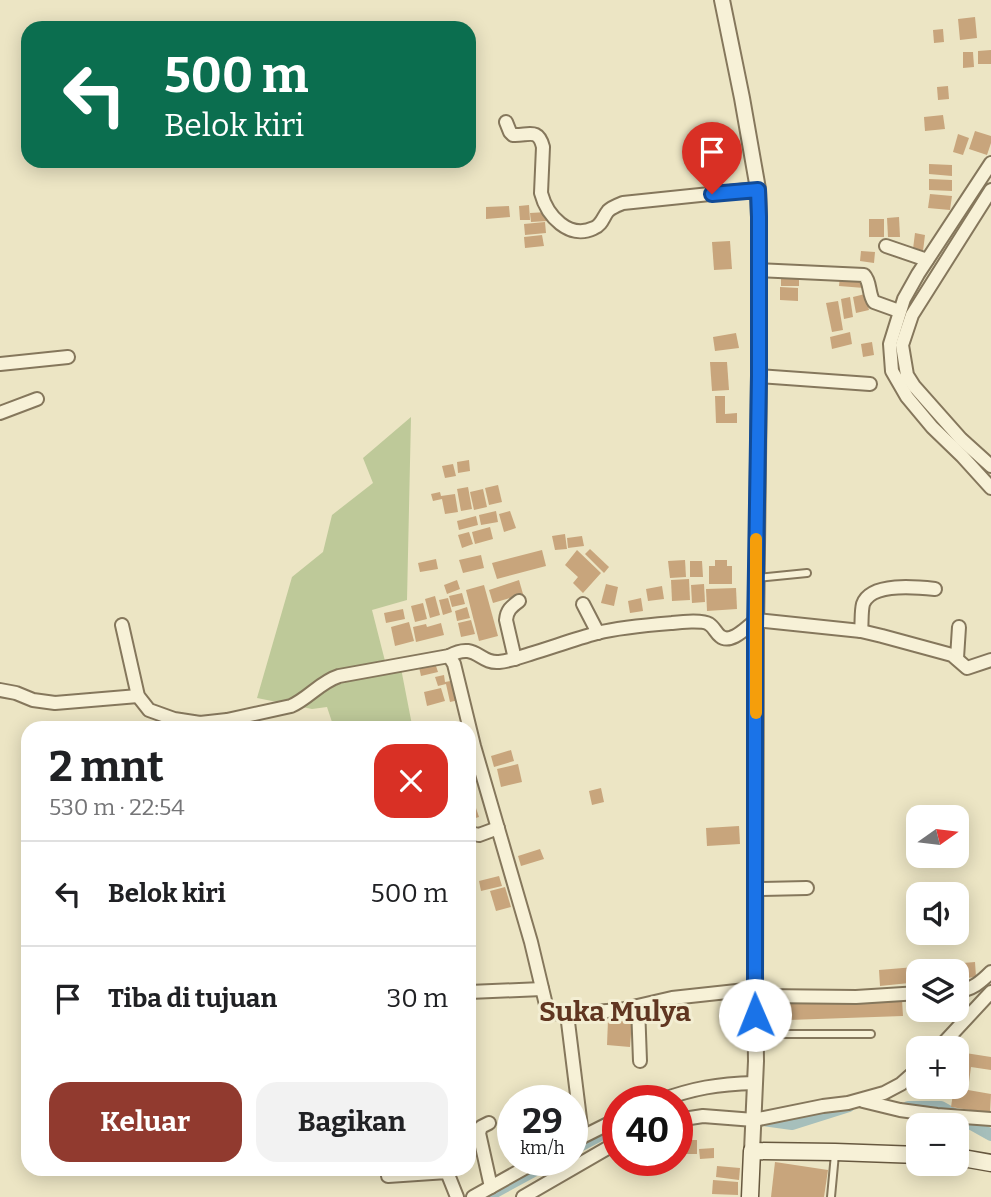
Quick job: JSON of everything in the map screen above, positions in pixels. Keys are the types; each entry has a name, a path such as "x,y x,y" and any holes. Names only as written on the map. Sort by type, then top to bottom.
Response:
{"main road":[{"path":"750,1197 752,1151 906,1155"},
{"path":"969,1159 991,1163"}],"street":[{"path":"722,0 743,99 758,190 757,1061 752,1151"},
{"path":"506,122 513,135 536,134 541,140 543,199 556,220 575,232 597,227 608,211 623,203 758,190"},
{"path":"991,163 904,299 890,344 892,371 907,397 991,488"},
{"path":"991,190 912,315 902,345 906,375 914,386 961,439 991,466"},
{"path":"886,246 927,260"},
{"path":"759,270 864,275 868,279 872,301 899,312"},
{"path":"0,364 68,357"},
{"path":"759,376 870,384"},
{"path":"0,413 37,399"},
{"path":"861,631 863,603 874,593 893,587 935,589"},
{"path":"515,659 506,620 510,608 519,601"},
{"path":"583,604 598,633"},
{"path":"218,721 291,706 329,679 339,676 449,656 456,652 472,651 497,663 598,633 674,623 709,624 719,635 729,639 756,620 861,631 951,654 962,666 969,669 991,660"},
{"path":"122,625 138,696 149,710 187,721"},
{"path":"957,658 959,627"},
{"path":"449,656 454,664 468,721"},
{"path":"0,690 33,700 55,703 138,696"},
{"path":"476,753 531,942 547,1009 554,1013 620,1010 672,998 755,993 856,997 906,994"},
{"path":"476,834 498,828"},
{"path":"756,890 807,888"},
{"path":"969,988 982,982 991,972"},
{"path":"476,992 542,989"},
{"path":"950,1036 991,992"},
{"path":"638,1006 640,1061"},
{"path":"567,1014 575,1085"},
{"path":"693,1118 755,1117 860,1101 892,1089 906,1080"},
{"path":"693,1089 722,1084 755,1088"},
{"path":"860,1101 900,1110 991,1119"},
{"path":"489,1123 481,1127 479,1133 491,1187"},
{"path":"449,1176 457,1197"},
{"path":"473,1197 511,1176"},
{"path":"523,1197 547,1176"}],"lane":[{"path":"756,578 807,573"},
{"path":"755,1034 871,1034"},
{"path":"831,1197 835,1152"}],"green space":[{"path":"411,417 407,600 372,610 385,661 399,658 411,721 332,721 327,707 312,709 257,698 292,577 323,552 332,515 373,483 363,458"}],"building":[{"path":"975,17 977,38 960,40 958,19"},
{"path":"943,29 944,42 934,43 933,30"},
{"path":"991,50 991,64 978,64 978,51"},
{"path":"963,52 973,52 974,67 963,68"},
{"path":"948,86 949,99 938,100 937,87"},
{"path":"943,115 945,129 925,131 924,117"},
{"path":"975,131 991,136 987,155 969,149"},
{"path":"958,134 969,138 963,155 953,152"},
{"path":"929,164 952,165 952,176 929,174"},
{"path":"929,179 952,180 952,191 929,190"},
{"path":"930,194 952,196 950,210 928,208"},
{"path":"529,205 530,220 520,220 519,206"},
{"path":"509,206 510,217 486,219 486,207"},
{"path":"547,212 548,221 531,222 530,213"},
{"path":"899,217 900,237 888,237 887,218"},
{"path":"869,219 884,219 884,237 869,237"},
{"path":"545,222 546,233 525,235 524,224"},
{"path":"915,233 925,235 923,251 913,249"},
{"path":"542,235 544,246 525,248 524,237"},
{"path":"730,241 732,269 714,270 712,242"},
{"path":"861,251 875,252 874,263 860,261"},
{"path":"781,273 799,273 799,286 781,286"},
{"path":"840,276 865,278 864,288 839,286"},
{"path":"780,287 798,288 798,301 780,300"},
{"path":"865,294 869,310 856,313 853,297"},
{"path":"850,297 853,317 844,319 841,299"},
{"path":"838,301 843,330 832,332 826,303"},
{"path":"850,332 852,344 832,349 830,337"},
{"path":"736,333 739,348 715,351 713,337"},
{"path":"872,342 874,355 863,357 861,344"},
{"path":"710,362 727,362 729,390 712,391"},
{"path":"715,396 725,396 725,414 737,413 737,423 716,423"},
{"path":"469,460 470,471 458,473 457,462"},
{"path":"453,464 456,476 445,478 442,466"},
{"path":"498,485 502,502 489,505 485,488"},
{"path":"468,487 472,509 461,511 457,489"},
{"path":"483,489 487,507 474,510 470,492"},
{"path":"440,492 441,496 455,494 458,512 445,514 442,499 433,501 431,494"},
{"path":"496,511 498,522 481,525 479,515"},
{"path":"510,511 516,528 504,532 499,514"},
{"path":"476,516 478,525 459,530 457,521"},
{"path":"490,527 493,539 475,544 472,532"},
{"path":"469,532 473,544 462,548 458,535"},
{"path":"565,534 567,549 555,550 552,536"},
{"path":"582,536 584,546 568,548 567,538"},
{"path":"590,549 609,567 604,573 585,554"},
{"path":"542,550 546,566 497,579 492,563"},
{"path":"577,550 601,573 583,593 573,583 578,577 565,565"},
{"path":"481,555 484,568 463,573 459,560"},
{"path":"436,559 438,569 420,572 418,563"},
{"path":"685,560 686,577 670,578 668,561"},
{"path":"715,560 727,560 727,566 732,566 732,584 709,584 709,566 715,566"},
{"path":"690,561 702,561 703,577 690,577"},
{"path":"689,579 690,600 672,601 671,580"},
{"path":"457,580 460,589 447,594 444,585"},
{"path":"519,580 523,594 493,603 489,590"},
{"path":"606,584 618,587 614,606 601,603"},
{"path":"704,584 705,602 692,603 691,585"},
{"path":"484,585 498,636 479,641 466,590"},
{"path":"662,586 664,599 648,601 646,589"},
{"path":"736,588 737,609 707,611 706,589"},
{"path":"462,593 465,604 452,607 449,596"},
{"path":"435,596 440,615 430,618 425,599"},
{"path":"448,598 452,612 443,615 439,600"},
{"path":"641,598 643,611 630,613 628,601"},
{"path":"423,603 427,619 415,622 411,606"},
{"path":"467,607 470,618 457,621 455,611"},
{"path":"403,609 405,619 386,623 384,613"},
{"path":"471,620 475,634 461,637 458,623"},
{"path":"409,622 414,641 395,646 391,627"},
{"path":"441,623 444,635 416,642 413,627"},
{"path":"435,663 438,672 421,676 419,667"},
{"path":"444,675 445,682 456,680 459,700 450,702 446,684 438,686 435,677"},
{"path":"441,688 445,701 427,706 424,692"},
{"path":"511,750 514,761 494,767 491,756"},
{"path":"518,764 522,782 501,787 497,769"},
{"path":"601,788 604,802 592,805 589,791"},
{"path":"739,826 740,844 707,846 706,828"},
{"path":"540,849 544,859 521,866 518,856"},
{"path":"499,876 502,886 481,891 479,881"},
{"path":"505,887 511,907 496,911 490,891"},
{"path":"969,962 975,962 976,977 969,978"},
{"path":"906,968 906,983 880,986 879,970"},
{"path":"769,998 785,998 784,1027 768,1026"},
{"path":"902,1000 903,1016 789,1020 788,1004"},
{"path":"608,1020 632,1022 630,1047 607,1045"},
{"path":"969,1054 991,1057 991,1070 971,1067 969,1082"},
{"path":"969,1090 991,1094 990,1113 951,1107 952,1099 969,1099"},
{"path":"693,1140 697,1140 697,1154 693,1154"},
{"path":"714,1148 714,1158 700,1159 699,1149"},
{"path":"775,1162 828,1170 824,1197 771,1197"},
{"path":"717,1166 740,1168 739,1180 716,1177"},
{"path":"713,1180 738,1182 738,1195 712,1194"}],"waterway":[{"path":"762,1120 792,1124 849,1106"},
{"path":"908,1107 941,1107 991,1135"},
{"path":"588,1142 602,1134"},
{"path":"486,1197 525,1176"}],"slow traffic":[{"path":"756,539 756,713"}],"district":[{"name":"Suka Mulya","path":"615,1011"}],"route":[{"path":"712,194 758,190 755,1015"}]}
